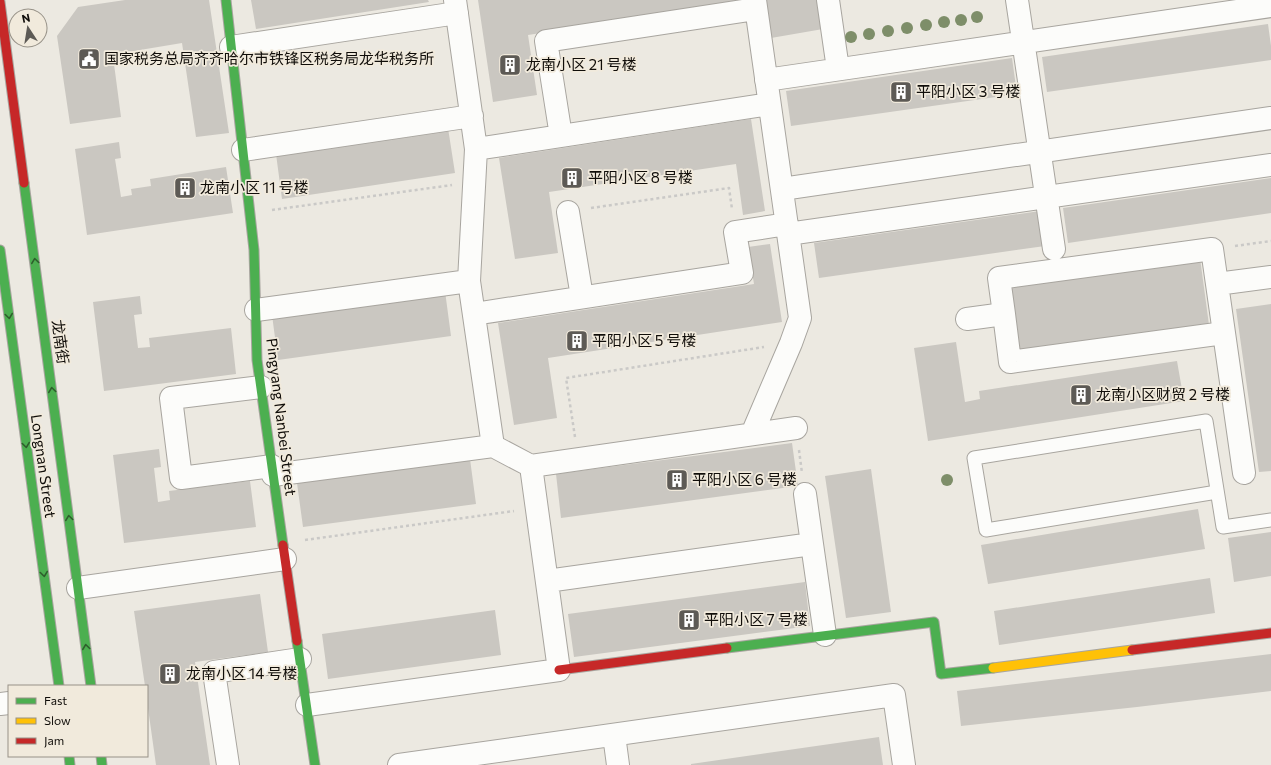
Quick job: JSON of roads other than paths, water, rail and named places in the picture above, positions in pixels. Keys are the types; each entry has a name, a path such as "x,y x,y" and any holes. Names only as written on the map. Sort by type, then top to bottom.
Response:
{"street":[{"name":"Pingyang Nanbei Street","path":"226,0 254,250 257,360 315,765"},
{"path":"828,0 838,69"},
{"path":"1018,0 1054,249"},
{"name":"龙南街","path":"0,2 91,685"},
{"path":"561,136 546,41 755,4 800,318 791,343 752,434"},
{"path":"231,47 456,6 476,149 469,281 493,446"},
{"path":"766,80 1271,6"},
{"path":"476,149 769,104"},
{"path":"243,150 472,116"},
{"path":"782,189 1271,118"},
{"path":"474,314 742,273 736,232 787,229 1046,197 1271,165"},
{"path":"568,212 582,297"},
{"path":"1224,333 1010,362 999,278 1212,249 1217,284 1224,333 1244,473"},
{"name":"Longnan Street","path":"0,250 59,685"},
{"path":"1217,284 1271,277"},
{"path":"256,310 469,281"},
{"path":"967,319 1004,314"},
{"path":"261,387 171,398 181,478 273,471 493,446 531,466 796,428"},
{"path":"531,466 559,670"},
{"path":"805,494 825,635"},
{"path":"547,581 812,544"},
{"path":"78,588 284,551"},
{"path":"307,706 559,670 934,622 941,674 1271,633"},
{"path":"228,765 214,672 300,659"},
{"path":"399,765 894,695 904,765"},
{"path":"614,735 618,765"}],"lane":[{"path":"1217,492 986,530 974,458 1206,421 1223,527 1271,520"}],"place":[{"name":"国家税务总局齐齐哈尔市铁锋区税务局龙华税务所","path":"89,59"},
{"name":"龙南小区 21 号楼","path":"510,65"},
{"name":"平阳小区 3 号楼","path":"901,92"},
{"name":"平阳小区 8 号楼","path":"572,178"},
{"name":"龙南小区 11 号楼","path":"185,188"},
{"name":"平阳小区 5 号楼","path":"577,341"},
{"name":"龙南小区财贸 2 号楼","path":"1081,395"},
{"name":"平阳小区 6 号楼","path":"677,480"},
{"name":"平阳小区 7 号楼","path":"689,620"},
{"name":"龙南小区 14 号楼","path":"170,674"}]}
